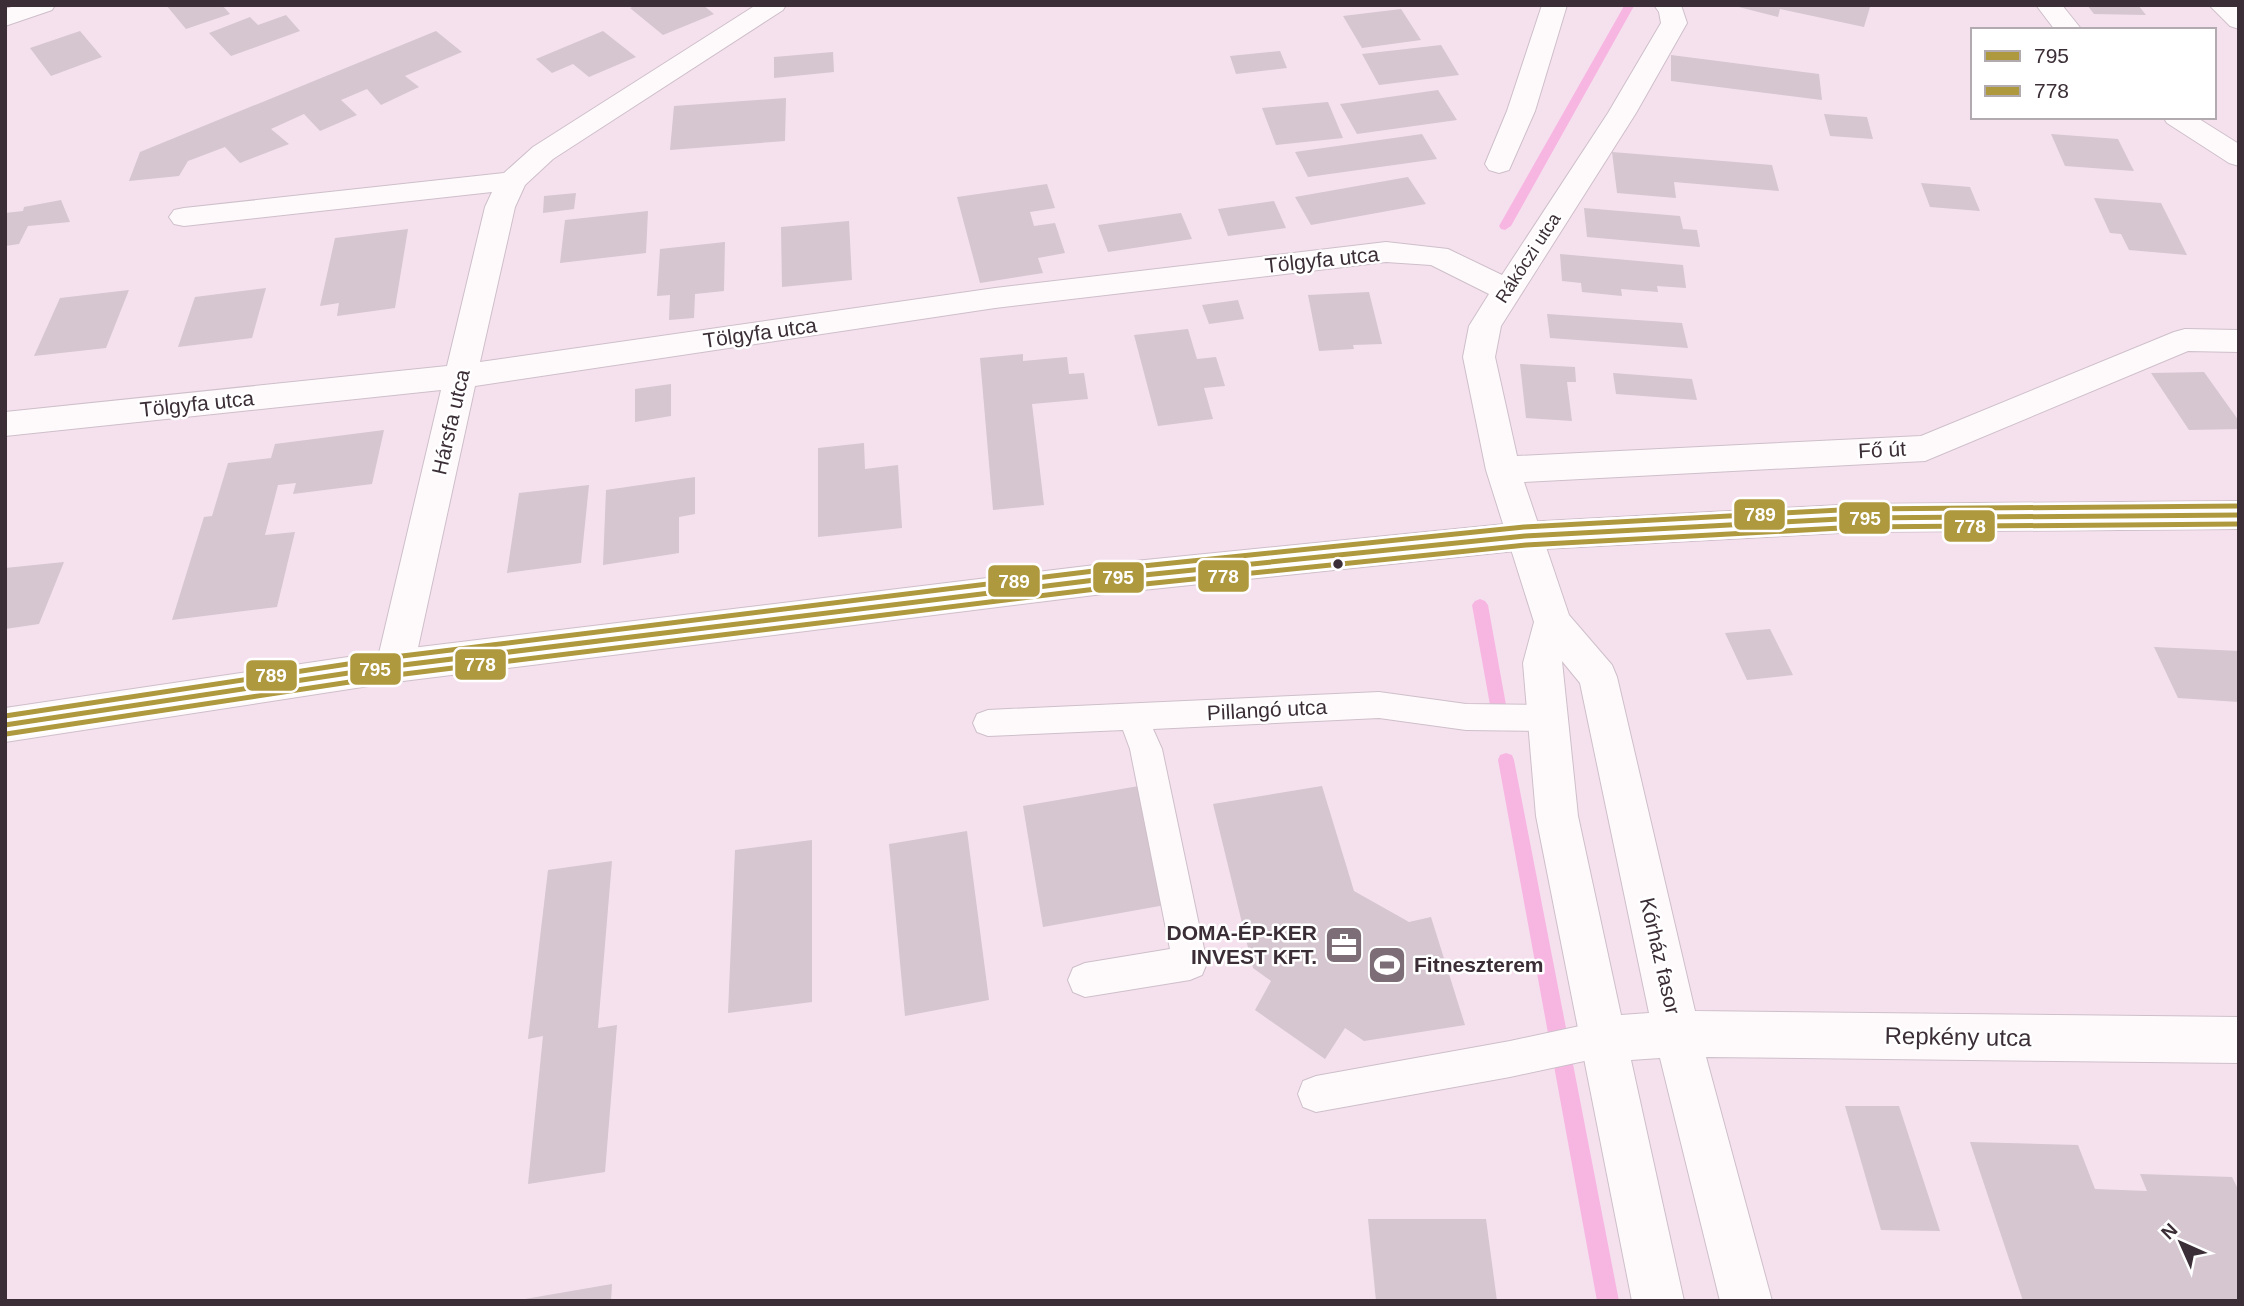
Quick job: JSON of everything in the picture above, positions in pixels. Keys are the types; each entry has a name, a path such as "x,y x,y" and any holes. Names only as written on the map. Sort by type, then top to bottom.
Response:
{"street":[{"path":"5,18 43,5"},
{"name":"Hársfa utca","path":"395,666 500,207 512,181 543,153 774,5"},
{"path":"1499,164 1521,111 1555,5"},
{"name":"Rákóczi utca","path":"1525,536 1503,470 1479,357 1485,326 1622,113 1674,23 1671,9 1667,5"},
{"path":"2048,5 2067,28"},
{"path":"2221,5 2239,21"},
{"path":"2179,119 2239,157"},
{"path":"184,217 512,181"},
{"name":"Tölgyfa utca","path":"5,424 462,376 995,298 1386,252 1437,256 1506,290"},
{"name":"Fő út","path":"1503,470 1925,448 2185,340 2239,341"},
{"path":"5,725 395,666 1094,580 1525,536 1859,518 2239,515"},
{"name":"Kórház fasor","path":"1525,536 1553,622 1598,677 1677,1034 1745,1301"},
{"path":"1553,622 1542,663 1557,817 1592,1041 1658,1301"},
{"name":"Repkény utca","path":"1592,1041 1677,1034 2239,1040"}],"lane":[{"name":"Pillangó utca","path":"988,723 1379,705 1466,717 1546,718"},
{"path":"1086,980 1190,963 1146,749 1133,716"},
{"path":"1315,1094 1510,1059 1592,1041"}],"building":[{"path":"166,5 222,5 230,14 186,29"},
{"path":"636,5 703,5 714,14 663,35 630,8"},
{"path":"1731,5 1870,7 1864,27 1780,9 1778,17"},
{"path":"2087,5 2138,5 2146,15 2094,14"},
{"path":"1401,9 1421,40 1362,48 1343,16"},
{"path":"286,15 300,31 231,56 209,33 250,17 258,25"},
{"path":"80,31 102,57 51,76 30,48"},
{"path":"436,31 462,52 405,76 419,87 381,105 367,89 341,100 357,115 320,131 304,114 271,129 289,144 240,163 225,147 188,161 179,176 129,181 140,152"},
{"path":"603,31 636,57 589,77 573,64 552,73 536,59"},
{"path":"1441,45 1459,75 1379,85 1362,54"},
{"path":"1280,51 1287,68 1236,74 1230,56"},
{"path":"833,52 834,72 774,78 774,57"},
{"path":"1671,55 1819,74 1822,100 1671,81"},
{"path":"1438,90 1457,120 1357,134 1340,104"},
{"path":"786,98 785,141 670,150 674,106"},
{"path":"1328,102 1343,138 1276,145 1262,108"},
{"path":"1824,114 1867,117 1873,139 1830,136"},
{"path":"1422,134 1437,159 1308,177 1295,152"},
{"path":"2051,134 2118,139 2134,171 2065,166"},
{"path":"1612,152 1772,165 1779,191 1674,182 1676,198 1617,193"},
{"path":"1408,177 1426,204 1311,225 1295,197"},
{"path":"1921,183 1970,187 1980,211 1930,207"},
{"path":"1047,184 1055,208 1030,212 1034,226 1055,223 1065,253 1038,258 1043,273 980,283 957,197"},
{"path":"576,193 574,209 543,213 544,196"},
{"path":"2094,198 2161,203 2187,255 2129,250 2121,234 2110,233"},
{"path":"61,200 70,222 28,226 19,244 5,246 5,213 23,211 24,207"},
{"path":"1274,201 1286,228 1228,236 1218,209"},
{"path":"1584,208 1680,216 1683,229 1697,230 1700,247 1587,237"},
{"path":"648,211 646,253 560,263 565,220"},
{"path":"1181,213 1192,239 1108,252 1098,225"},
{"path":"849,221 852,280 782,287 781,227"},
{"path":"408,229 395,308 337,316 339,303 320,306 335,238"},
{"path":"725,242 724,291 695,294 694,318 669,320 670,295 657,296 660,249"},
{"path":"1560,254 1683,265 1686,288 1657,286 1658,292 1621,289 1622,296 1582,292 1581,283 1562,281"},
{"path":"266,288 252,338 178,347 195,297"},
{"path":"129,290 106,348 34,356 60,298"},
{"path":"1369,292 1382,344 1353,345 1354,349 1319,351 1308,295"},
{"path":"1238,300 1244,319 1209,324 1202,305"},
{"path":"1547,314 1682,323 1688,348 1550,338"},
{"path":"1188,329 1197,359 1216,357 1225,386 1204,388 1213,419 1158,426 1134,335"},
{"path":"1023,354 1023,361 1067,357 1069,374 1084,373 1088,399 1032,404 1044,505 993,510 980,358"},
{"path":"1520,364 1575,367 1576,382 1567,382 1572,421 1526,418"},
{"path":"2204,372 2239,421 2239,429 2189,430 2151,373"},
{"path":"1613,373 1692,379 1697,400 1616,394"},
{"path":"671,384 671,416 635,422 635,389"},
{"path":"384,430 372,484 293,494 296,483 278,485 265,535 295,532 277,607 172,620 204,517 212,516 228,463 271,458 275,444"},
{"path":"864,443 865,469 898,465 902,528 818,537 818,448"},
{"path":"695,477 695,514 679,517 679,553 603,565 606,490"},
{"path":"589,485 581,563 507,573 519,493"},
{"path":"64,562 39,624 5,629 5,568"},
{"path":"1770,629 1793,675 1747,680 1725,633"},
{"path":"2154,647 2239,651 2239,702 2178,698"},
{"path":"1139,786 1165,905 1043,927 1023,806"},
{"name":"DOMA-ÉP-KER INVEST KFT.","path":"1322,786 1354,891 1409,922 1431,917 1465,1025 1364,1041 1345,1028 1325,1059 1255,1010 1271,981 1253,968 1213,804"},
{"path":"967,831 989,1000 905,1016 889,844"},
{"path":"812,840 812,1002 728,1013 735,850"},
{"path":"612,861 598,1028 617,1025 605,1172 528,1184 543,1036 528,1039 548,870"},
{"path":"1845,1106 1899,1106 1940,1231 1881,1230"},
{"path":"1970,1142 2078,1145 2095,1189 2147,1191 2140,1174 2232,1177 2239,1191 2239,1301 2023,1301"},
{"path":"1368,1219 1486,1219 1497,1301 1376,1301"},
{"path":"612,1284 611,1301 525,1301 525,1299"}],"waterway":[{"path":"1505,226 1629,6"},
{"path":"1480,605 1498,705"},
{"path":"1506,760 1608,1301"}],"transit line":[{"name":"789","path":"5,716 394,657 1094,571 1524,527 1859,509 2239,506"},
{"name":"795","path":"5,725 395,666 1095,580 1525,536 1859,518 2239,515"},
{"name":"778","path":"6,734 396,675 1096,589 1526,545 1859,527 2239,524"}],"place":[{"name":"DOMA-ÉP-KER INVEST KFT.","path":"1344,945"},
{"name":"Fitneszterem","path":"1387,965"}]}
